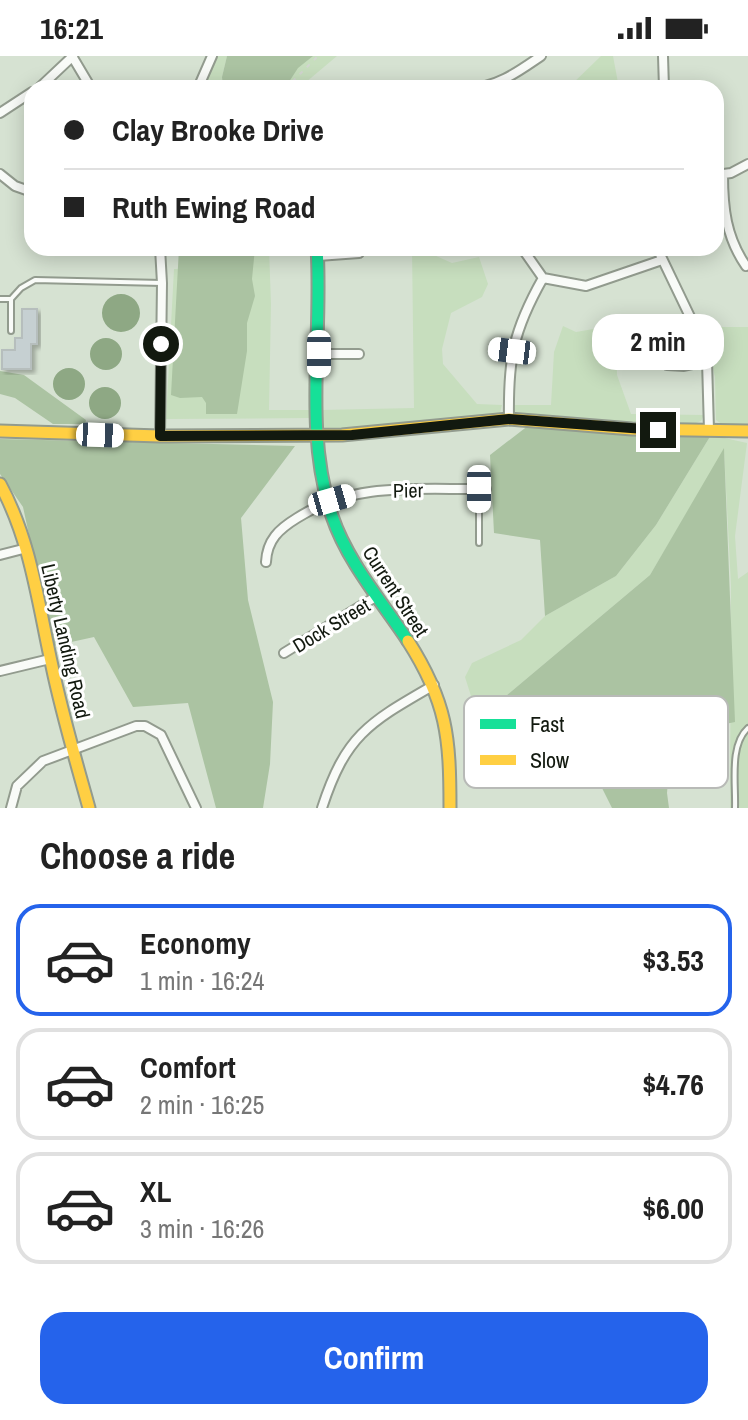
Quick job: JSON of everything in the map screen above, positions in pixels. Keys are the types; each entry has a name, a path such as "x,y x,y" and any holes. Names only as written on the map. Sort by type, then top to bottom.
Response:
{"street":[{"path":"48,80 73,56 86,80"},
{"path":"202,80 212,56"},
{"path":"504,80 541,56"},
{"path":"663,56 664,80"},
{"path":"0,113 24,97"},
{"path":"724,174 748,164"},
{"path":"0,174 24,189"},
{"path":"724,213 734,248 746,266"},
{"path":"160,256 160,436"},
{"name":"Current Street","path":"317,256 318,463 327,501 341,536 434,685 449,737 450,808"},
{"path":"528,256 543,278 586,286 662,260"},
{"path":"660,256 694,325 707,361 709,430"},
{"path":"509,419 508,370 512,351 529,303 543,278"},
{"path":"495,349 512,351"},
{"path":"319,354 359,354"},
{"path":"667,365 684,366 707,361"},
{"path":"0,431 160,436 352,435 509,419 632,429 748,431"},
{"name":"Liberty Landing Road","path":"0,484 16,514 27,548 50,659 89,808"},
{"name":"Pier","path":"266,562 268,547 276,534 327,501 379,491 482,489"},
{"path":"0,555 27,548"},
{"name":"Dock Street","path":"284,653 377,596"},
{"path":"0,671 50,659"},
{"path":"322,808 339,764 358,737 377,717 434,685"},
{"path":"11,808 15,790 33,768 48,758 131,727 145,726 154,729 166,742 196,808"}],"lane":[{"path":"11,331 11,299 21,288 35,280 162,283"},
{"path":"0,299 11,299"},
{"path":"479,543 482,489"},
{"path":"735,808 736,757 740,735 748,728"}],"path":[{"path":"294,80 318,56"}],"shaded area":[{"path":"217,56 227,56 222,80 206,80"},
{"path":"227,56 313,56 298,68 290,80 222,80"},
{"path":"283,56 337,56 308,80 272,80"},
{"path":"601,56 613,56 618,80 576,80"},
{"path":"179,256 254,256 252,279 255,296 247,323 247,351 237,414 206,414 206,403 202,397 180,398 171,395"},
{"path":"231,256 269,256 269,410 310,410 310,418 166,419 174,269 229,268"},
{"path":"412,256 436,256 452,263 479,257 488,284 482,297 451,313 442,349 443,364 477,404 502,405 500,413 327,431 323,428 321,410 414,408"},
{"path":"121,294 134,300 140,313 134,326 121,332 108,326 102,313 108,300"},
{"path":"616,325 617,375 631,414 704,415 701,421 691,425 612,422 521,415 514,411 512,405 551,405 554,352 563,326 576,332"},
{"path":"703,327 748,327 748,426 723,425 716,420 715,377"},
{"path":"106,338 117,343 122,354 117,365 106,370 95,365 90,354 95,343"},
{"path":"69,368 80,373 85,384 80,395 69,400 58,395 53,384 58,373"},
{"path":"0,371 24,375 86,420 85,424 53,424 15,398 0,394"},
{"path":"105,387 116,392 121,403 116,414 105,419 94,414 89,403 94,392"},
{"path":"529,425 711,435 656,525 616,576 545,616 540,540 494,533 490,455"},
{"path":"711,435 747,443 735,536 738,579 748,572 748,808 730,808 731,585 724,450 650,575 506,696 471,696 465,677 472,663 521,640 545,616 616,576 656,525"},
{"path":"0,439 295,446 241,518 248,600 273,702 270,764 263,808 216,808 188,703 133,707 94,637 53,646 23,507 0,474"},
{"path":"724,448 735,722 728,723 728,696 506,696 650,575"},
{"path":"602,788 667,788 669,808 612,808"}],"building":[{"path":"22,309 37,309 37,344 31,344 31,369 2,369 2,350 15,350 15,338 22,338"}],"traffic: fast":[{"path":"317,256 316,417 323,483 332,516 347,549 408,641"}],"traffic: slow":[{"path":"0,431 160,436 342,435 509,419 632,429 748,431"},
{"path":"0,484 26,550 60,702 89,808"},
{"path":"408,641 431,683 444,721 450,808"}],"route":[{"path":"161,344 160,436 352,435 509,419 658,430"}]}
